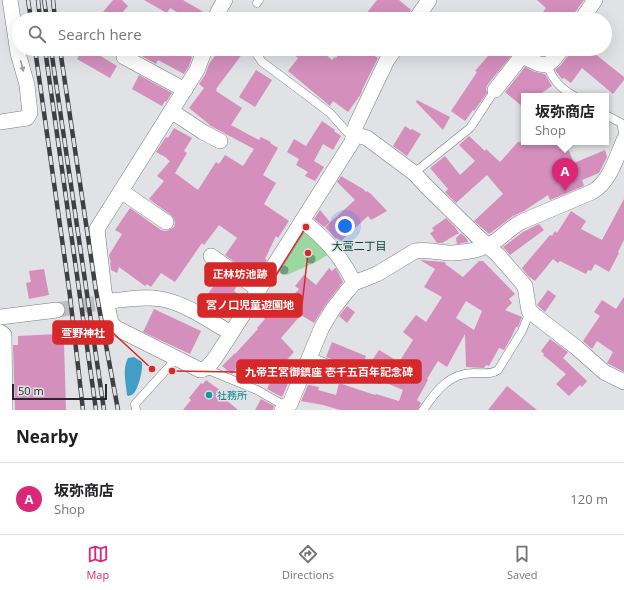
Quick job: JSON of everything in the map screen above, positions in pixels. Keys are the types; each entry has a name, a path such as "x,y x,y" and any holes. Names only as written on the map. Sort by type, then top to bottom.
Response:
{"street":[{"path":"10,0 12,13"},
{"path":"218,12 225,0"},
{"path":"421,12 429,0"},
{"path":"586,12 594,0"},
{"path":"0,122 27,118 30,113 27,85 19,56"},
{"path":"202,56 197,70 98,229 104,291 111,323 116,328 200,370 206,369 211,363 352,142 356,125 390,56"},
{"path":"495,90 517,56"},
{"path":"526,56 539,64 547,65 557,56"},
{"path":"124,57 185,90"},
{"path":"171,111 220,142"},
{"path":"354,134 366,138 414,173 498,255 525,286 529,311 577,348 604,372 624,382"},
{"path":"290,408 317,337 327,318 354,283 377,274 415,251 420,250 446,253 475,250 488,246 521,222 592,192 598,188 608,176 624,138"},
{"path":"121,190 166,222"},
{"path":"302,221 318,233 333,248 345,265 354,283"},
{"path":"211,256 258,289"},
{"path":"111,301 149,298 171,301 231,333"},
{"path":"0,317 57,310"},
{"path":"0,332 4,336 5,410"}],"lane":[{"path":"258,56 262,62 330,113 347,132 354,134"},
{"path":"547,65 559,86 570,93"},
{"path":"414,173 470,128 495,90"},
{"path":"609,117 621,123 624,138"},
{"path":"423,410 438,390 450,380 465,374 492,373 498,370 522,331 529,311"},
{"path":"310,357 362,376 380,379"},
{"path":"136,410 135,404 177,358"},
{"path":"206,369 257,390 290,408"}],"green space":[{"path":"302,230 310,232 329,254 316,262 287,275 276,268"}],"water":[{"path":"134,357 142,362 141,373 136,390 133,394 128,396 125,381 125,367 128,358"}],"building":[{"path":"113,0 122,0 128,6 123,12 103,12"},
{"path":"144,0 183,0 204,12 177,12 170,8 168,12"},
{"path":"377,0 399,0 411,10 410,12 368,12"},
{"path":"537,0 584,0 575,12 543,12 546,8"},
{"path":"79,56 101,56 117,66 110,78 77,59"},
{"path":"142,56 192,57 184,74 158,60 156,64"},
{"path":"215,56 241,56 216,91 242,108 231,125 259,140 261,137 271,142 270,143 278,148 263,175 276,183 264,204 289,221 278,238 276,236 265,259 267,260 256,277 225,255 237,238 219,225 204,245 202,243 175,282 161,273 151,287 147,284 145,286 119,267 117,273 111,270 109,255 122,234 115,230 130,208 161,230 165,231 174,227 174,219 171,215 149,199 164,181 157,176 170,161 156,152 166,137 168,138 174,128 192,138 184,151 187,153 175,173 198,190 216,162 219,164 225,155 243,166 254,149 209,125 189,108 204,88 199,84 205,75 209,64"},
{"path":"296,56 327,56 332,60 338,56 375,56 378,58 361,94 348,112 333,101 330,106 288,71 298,58"},
{"path":"488,56 511,56 488,84 486,88 487,93 465,121 451,111 477,72 475,71"},
{"path":"568,56 598,56 624,77 624,80 613,94 582,68 571,83 564,78 562,79 555,70"},
{"path":"525,67 535,72 545,74 552,86 542,93 521,93 521,105 505,92"},
{"path":"256,70 272,80 255,107 239,97"},
{"path":"139,75 172,93 162,106 132,89"},
{"path":"417,100 450,117 443,130 416,102"},
{"path":"322,121 341,136 333,150 323,144 314,161 324,167 315,181 305,176 308,172 296,165 299,159 287,152 294,139 306,146"},
{"path":"405,126 421,134 407,156 393,146"},
{"path":"469,136 485,151 486,149 500,162 518,142 521,142 521,145 566,145 574,163 605,150 607,157 599,173 582,180 584,186 550,200 548,195 524,211 513,216 489,234 474,221 503,194 487,175 456,203 445,192 448,189 430,168 445,156 460,175 475,161 459,145"},
{"path":"341,176 371,194 387,211 371,220 368,216 341,241 337,238 336,239 325,227 355,200 337,182"},
{"path":"624,199 624,240 609,272 595,264 591,271 588,270 586,274 560,261 558,263 553,259 535,281 528,276 522,268 550,235 552,236 555,231 557,233 571,211 586,221 581,229 602,240"},
{"path":"320,210 330,222 324,227 314,219"},
{"path":"446,218 459,233 442,243 437,243 430,233 434,231 432,228"},
{"path":"539,224 544,230 510,255 503,247 523,232"},
{"path":"461,233 468,242 457,244 456,238"},
{"path":"420,260 444,262 463,277 479,261 483,261 515,294 509,299 512,303 505,310 522,317 518,327 516,327 504,350 499,348 489,366 486,365 484,368 466,367 465,334 447,367 438,361 417,400 421,403 418,410 340,410 301,401 308,385 319,387 318,390 336,395 339,383 399,401 403,390 384,382 387,375 369,365 379,350 399,362 413,340 403,332 416,315 426,322 442,297 424,287 435,269","holes":["466,301 482,311 474,330 456,318"]},
{"path":"329,268 332,271 336,268 343,282 314,323 301,315 281,338 294,352 285,362 294,367 294,370 282,397 267,389 271,381 254,363 247,371 239,365 232,374 222,366 258,329 257,328 265,319 257,312 265,303 273,311 282,301 285,304 299,289 295,286 304,275 316,285"},
{"path":"44,269 49,295 29,299 26,283 31,282 29,271"},
{"path":"222,275 237,285 234,291 243,297 232,316 206,299"},
{"path":"548,290 556,296 545,312 537,305"},
{"path":"624,297 624,372 607,363 613,352 597,341 592,349 583,341 600,316 594,312 602,300 616,309"},
{"path":"347,306 355,312 347,323 339,316"},
{"path":"154,309 201,331 190,354 143,332"},
{"path":"58,334 59,343 64,343 66,410 15,410 13,345 18,345 18,336"},
{"path":"550,339 568,352 563,358 587,381 582,387 580,385 569,396 556,384 566,374 543,355 544,354 541,351"},
{"path":"332,342 366,356 361,370 326,357"},
{"name":"社務所","path":"206,380 228,396 225,399 238,410 183,410 191,400 189,398 201,383 203,384"},
{"path":"507,386 537,410 488,410"},
{"path":"261,399 274,406 273,410 255,410"}],"tunnel":[{"path":"57,310 111,301"}],"railway":[{"path":"28,0 30,12"},
{"path":"38,0 39,12"},
{"path":"44,0 46,12"},
{"path":"53,0 54,12"},
{"path":"36,56 70,296 83,410"},
{"path":"46,56 96,410"},
{"path":"52,56 104,410"},
{"path":"61,56 96,291 118,410"}],"place":[{"name":"坂弥商店","path":"565,191"},
{"name":"正林坊池跡","path":"306,227"},
{"name":"宮ノ口児童遊園地","path":"308,253"},
{"name":"萱野神社","path":"152,369"},
{"name":"九帝王宮御鎮座 壱千五百年記念碑","path":"172,371"},
{"name":"社務所","path":"209,395"}],"district":[{"name":"大萱二丁目","path":"359,246"}]}
